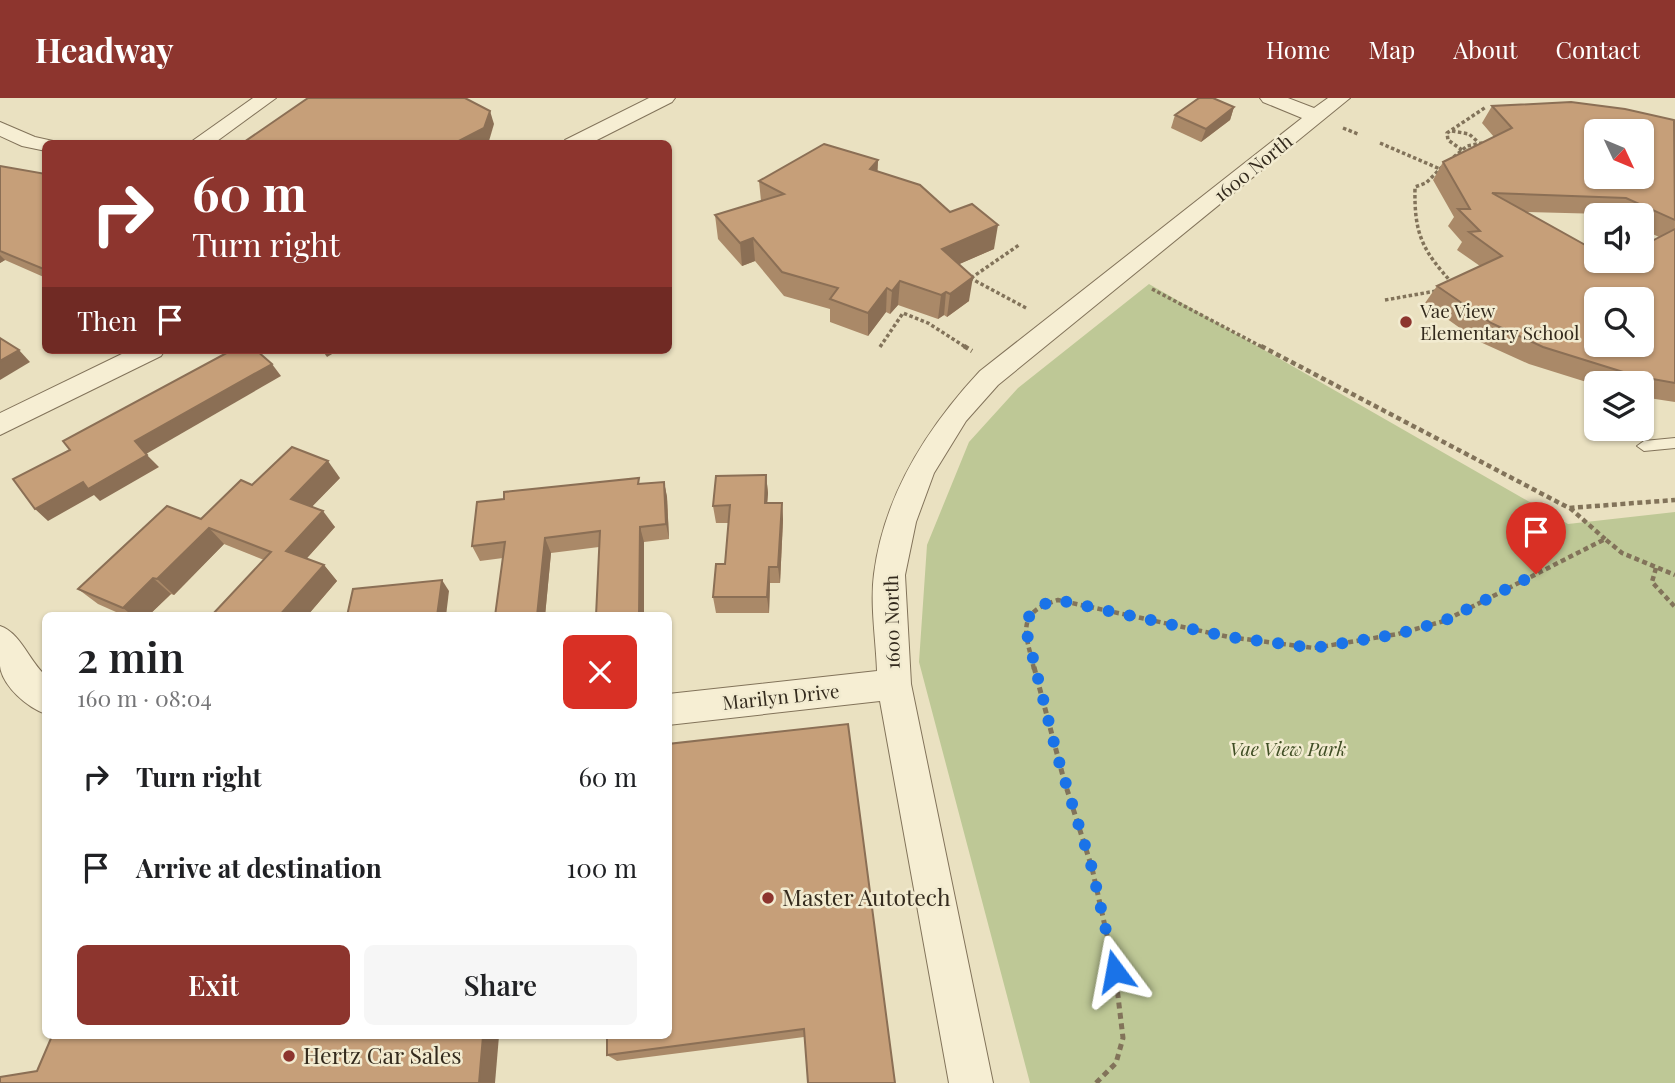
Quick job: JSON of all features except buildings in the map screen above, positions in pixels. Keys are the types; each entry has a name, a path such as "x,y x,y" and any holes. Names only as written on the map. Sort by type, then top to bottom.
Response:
{"street":[{"path":"204,140 266,98"},
{"path":"580,140 665,98"},
{"path":"1270,98 1332,112"},
{"name":"1600 North","path":"971,1083 894,684 889,575 901,522 920,471 956,414 989,378 1332,112"},
{"path":"0,128 29,142 42,144"},
{"path":"0,425 144,354"},
{"path":"0,640 22,676 42,695"},
{"name":"Marilyn Drive","path":"672,710 894,684"}],"lane":[{"path":"1644,446 1675,443"}],"path":[{"path":"1462,150 1446,137 1447,133 1486,107"},
{"path":"1332,112 1344,128 1358,134"},
{"path":"1452,131 1465,133 1478,142"},
{"path":"1385,300 1456,288 1423,252 1414,225 1415,187 1426,183 1462,150 1478,142 1498,142"},
{"path":"1380,143 1450,173"},
{"path":"971,278 1019,246"},
{"path":"964,275 1028,309"},
{"path":"1152,289 1569,508 1622,553 1675,575"},
{"path":"880,346 903,313 928,323 972,351"},
{"path":"1569,508 1675,499"},
{"path":"1096,1083 1116,1063 1123,1038 1115,971 1092,868 1037,682 1025,626 1031,612 1041,605 1058,600 1229,637 1314,648 1398,634 1444,621 1605,539"},
{"path":"1656,568 1652,582 1675,607"}],"green space":[{"name":"Vae View Park","path":"1149,284 1568,524 1675,512 1675,1083 1030,1083 919,662 927,545 969,442 1018,388"}],"place":[{"name":"Vae View Elementary School","path":"1406,322"},
{"name":"Master Autotech","path":"768,898"},
{"name":"Hertz Car Sales","path":"289,1056"}],"route":[{"path":"1115,971 1092,868 1037,682 1025,626 1031,612 1041,605 1058,600 1229,637 1314,648 1398,634 1444,621 1536,574"}]}
